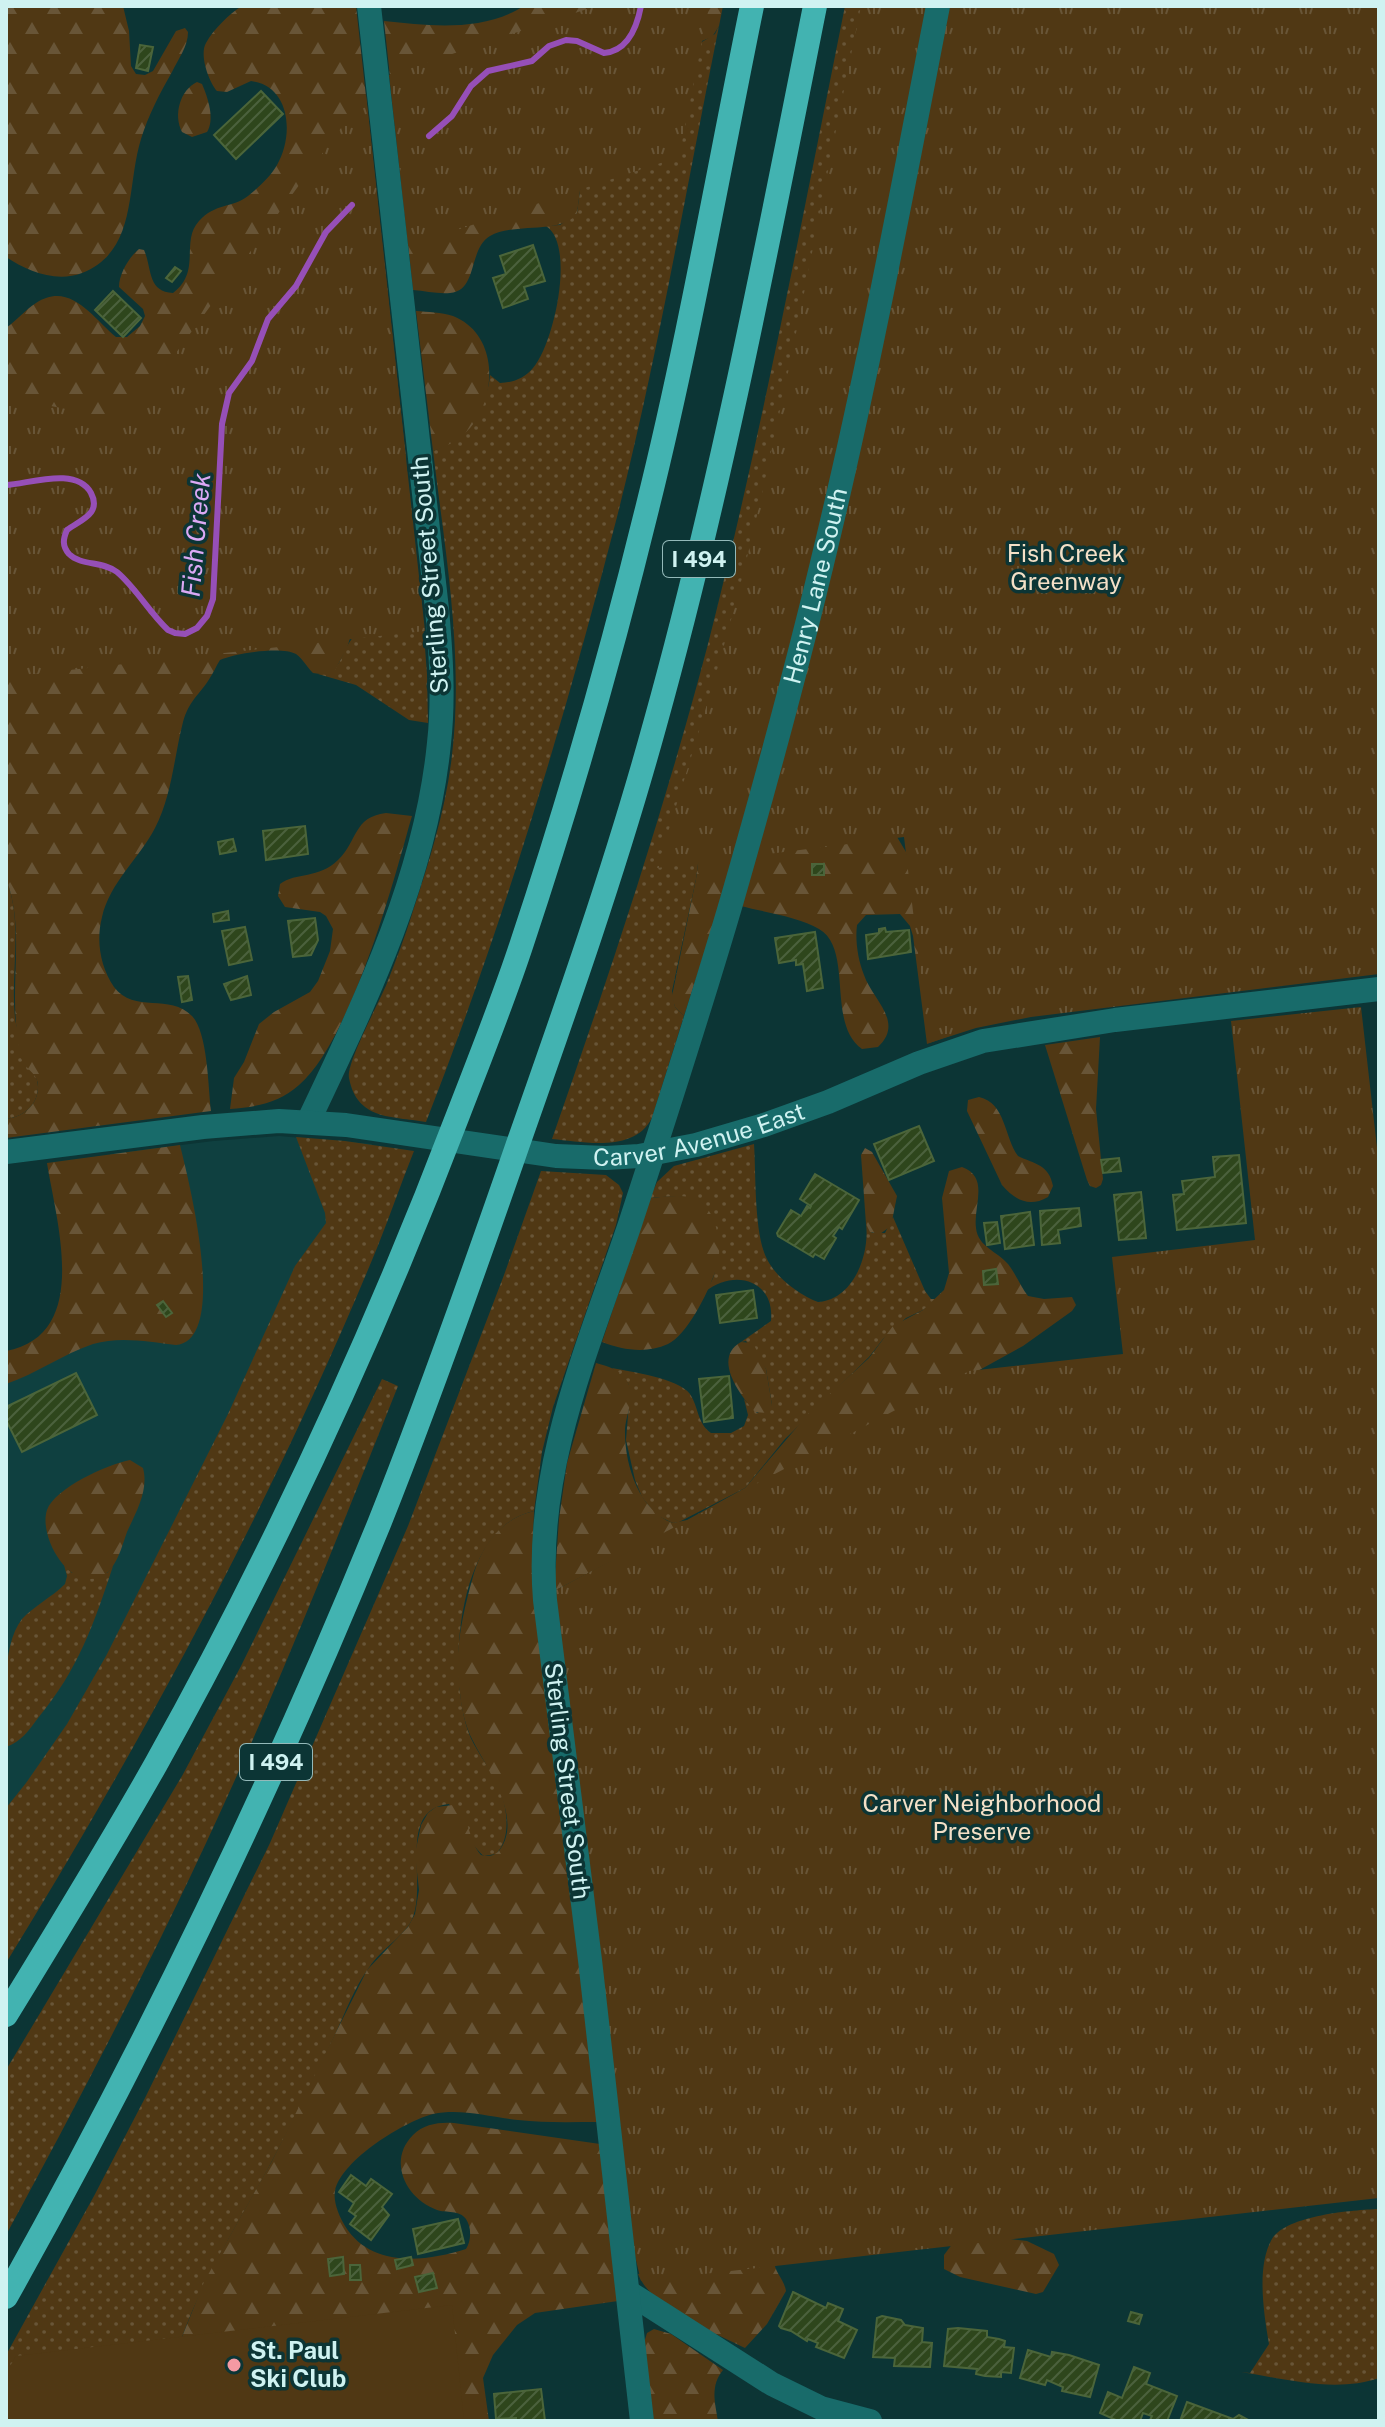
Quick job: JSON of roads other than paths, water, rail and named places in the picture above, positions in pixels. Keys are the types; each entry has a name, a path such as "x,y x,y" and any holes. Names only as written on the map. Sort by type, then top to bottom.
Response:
{"highway":[{"name":"I 494","path":"6,2015 159,1759 245,1595 305,1474 428,1195 468,1090 521,946 575,777 610,653 649,503 681,358 752,6"},
{"name":"I 494","path":"6,2297 171,1985 296,1717 379,1523 497,1205 633,800 701,552 726,449 815,6"}],"street":[{"name":"Sterling Street South","path":"308,1122 366,998 399,911 428,809 441,726 438,618 369,6"},
{"name":"Henry Lane South","path":"652,1154 731,904 808,618 879,310 938,6"},
{"name":"Carver Avenue East","path":"6,1152 203,1127 254,1122 308,1122 568,1157 612,1158 652,1154 764,1125 983,1041 1084,1024 1379,989"},
{"name":"Sterling Street South","path":"642,2421 548,1634 544,1567 550,1486 563,1423 652,1154"},
{"path":"628,2292 772,2384 821,2408 868,2421"}],"waterway":[{"name":"Fish Creek","path":"429,136 452,116 471,86 488,71 532,61 549,46 566,40 577,41 604,53 612,51 630,37 641,6"},
{"name":"Fish Creek","path":"6,485 52,478 75,480 84,485 91,493 94,506 88,516 67,530 64,542 69,554 117,572 168,630 185,634 197,628 207,616 213,599 222,424 229,393 252,361 268,319 296,286 326,232 352,205"}],"place":[{"name":"St. Paul Ski Club","path":"234,2365"}],"park label":[{"name":"Fish Creek Greenway","path":"1066,568"},
{"name":"Carver Neighborhood Preserve","path":"982,1818"}]}
